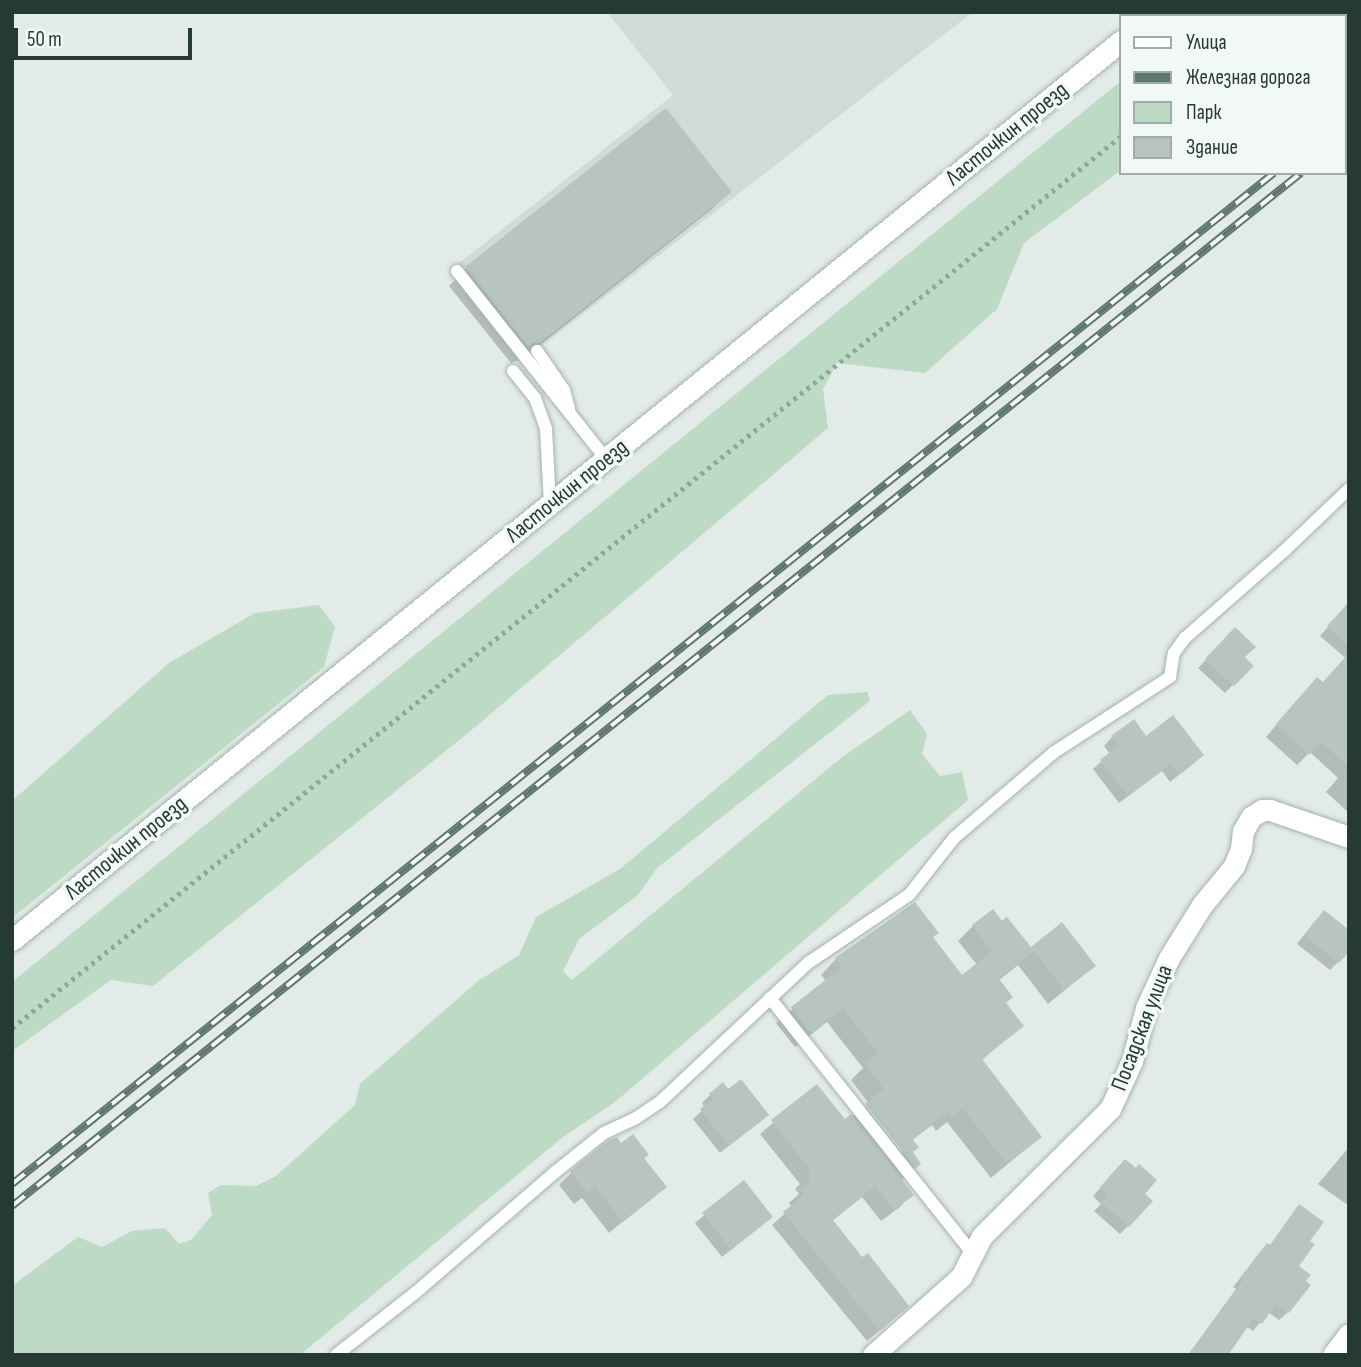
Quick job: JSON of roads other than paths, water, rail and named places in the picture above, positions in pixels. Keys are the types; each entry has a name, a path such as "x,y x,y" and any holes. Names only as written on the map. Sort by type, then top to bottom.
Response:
{"street":[{"name":"Ласточкин проезд","path":"12,940 1120,42"},
{"name":"Посадская улица","path":"873,1355 961,1277 982,1236 1110,1109 1132,1061 1146,1008 1169,958 1202,905 1234,866 1241,849 1243,831 1251,817 1262,810 1270,810 1349,837"},
{"path":"1333,1355 1349,1334"}],"lane":[{"path":"457,271 606,459"},
{"path":"537,351 564,390 572,416"},
{"path":"513,371 535,398 546,429 550,504"},
{"path":"336,1355 415,1293 604,1133 636,1118 661,1101 770,998 836,942 879,918 909,895 954,838 1053,753 1170,677 1174,653 1185,638 1283,552 1349,489"},
{"path":"770,998 973,1254"}],"railway":[{"path":"12,1184 1272,175"},
{"path":"12,1206 1299,175"}]}
